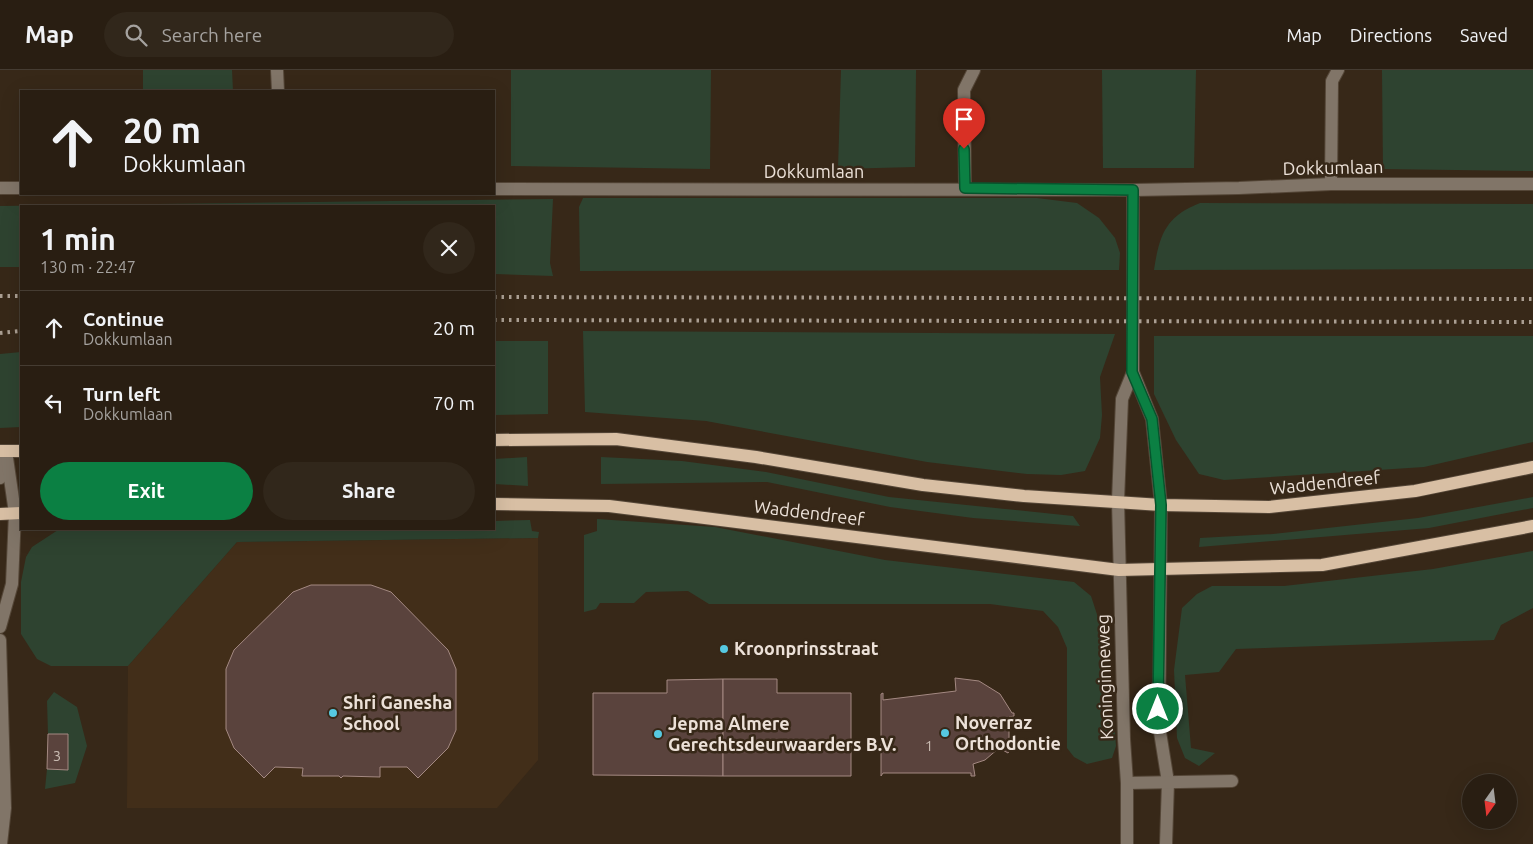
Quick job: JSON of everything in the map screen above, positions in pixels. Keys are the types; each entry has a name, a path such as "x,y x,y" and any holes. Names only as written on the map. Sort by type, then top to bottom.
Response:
{"main road":[{"name":"Waddendreef","path":"495,440 616,439 756,457 923,485 1024,496 1161,505 1269,506 1415,491 1533,467"},
{"path":"3,451 20,451"},
{"name":"Waddendreef","path":"495,504 610,506 1119,570 1322,565 1533,526"},
{"path":"0,514 18,513"}],"street":[{"path":"277,70 278,90"},
{"path":"965,188 964,90 974,70"},
{"path":"1331,184 1332,81 1338,70"},
{"name":"Dokkumlaan","path":"495,189 965,188 1133,190 1331,184 1533,184"},
{"path":"0,188 20,188"},
{"path":"1119,570 1118,501 1122,399 1132,372 1133,190"},
{"path":"1132,372 1152,419 1161,505 1158,569 1158,726 1168,782 1166,844"},
{"path":"0,478 3,451"},
{"path":"0,627 12,584 18,513 3,451"},
{"name":"Koninginneweg","path":"1119,570 1127,783 1127,844"},
{"path":"0,640 5,808 1,844"},
{"path":"1127,783 1232,781"}],"shaded area":[{"name":"Shri Ganesha School","path":"538,538 538,760 497,808 127,808 128,666 237,542"}],"green space":[{"path":"143,70 232,70 233,90 143,90"},
{"path":"511,70 711,70 710,169 511,166"},
{"path":"841,70 916,70 915,167 838,169"},
{"path":"1102,70 1196,70 1194,168 1103,168"},
{"path":"1382,70 1533,70 1533,171 1383,169"},
{"path":"583,198 1037,198 1077,203 1099,218 1115,238 1120,253 1119,270 580,271 579,207"},
{"path":"553,199 550,263 553,276 495,274 495,205 79,205"},
{"path":"1200,203 1533,204 1533,269 1154,270 1159,247 1166,228 1179,214"},
{"path":"0,206 20,206 20,267 0,267"},
{"path":"583,331 1115,334 1100,377 1102,415 1100,438 1085,471 1061,475 1027,474 927,462 706,421 585,412"},
{"path":"1154,336 1533,336 1533,442 1424,467 1224,480 1199,474 1176,440 1154,394"},
{"path":"495,341 548,341 548,414 495,415"},
{"path":"20,352 20,427 0,428 0,354"},
{"path":"527,457 528,486 495,484 495,459"},
{"path":"601,457 682,461 766,472 889,497 1073,516 1080,526 973,518 890,507 767,482 601,484"},
{"path":"1533,497 1533,508 1429,528 1199,547 1200,538 1273,534 1418,518"},
{"path":"597,519 715,527 885,560 1074,582 1091,596 1108,648 1116,746 1112,758 1087,764 1074,757 1067,748 1067,648 1058,627 1043,611 990,604 709,604 688,591 646,592 634,603 600,603 596,609 584,612 584,535 597,531"},
{"path":"530,520 532,531 539,532 538,538 237,542 128,666 51,666 37,659 21,634 21,582 26,557 32,547 58,530 495,530 495,521"},
{"path":"1533,551 1533,608 1501,625 1494,640 1236,649 1219,672 1185,675 1191,748 1215,753 1199,766 1185,758 1177,738 1174,670 1182,608 1197,594 1212,586 1284,586 1433,569"},
{"path":"54,692 77,707 87,746 75,783 45,789 47,769 68,769 68,734 48,734 47,701"}],"building":[{"path":"311,585 371,585 391,592 448,650 456,669 456,730 448,748 418,778 407,767 380,767 380,777 343,776 341,778 339,776 302,776 303,768 275,767 264,778 234,748 226,729 226,669 234,650 293,592"},
{"name":"Noverraz Orthodontie","path":"955,678 979,681 1000,694 1012,713 1014,713 1014,716 1009,717 1009,739 1005,747 1010,750 1008,753 999,748 985,760 973,764 975,776 971,776 971,773 883,773 881,776 881,694 883,693 883,700 956,691"},
{"name":"Jepma Almere Gerechtsdeurwaarders B.V.","path":"723,679 723,776 593,775 593,693 667,693 667,680"},
{"path":"723,679 777,679 777,693 851,693 851,776 723,776"},
{"path":"48,734 68,734 68,770 47,769"}],"railway":[{"path":"0,296 20,296"},
{"path":"495,297 1533,299"},
{"path":"495,320 1533,322"},
{"path":"0,333 20,331"}],"place":[{"name":"Kroonprinsstraat","path":"724,649"},
{"name":"Shri Ganesha School","path":"333,713"},
{"name":"Noverraz Orthodontie","path":"945,733"},
{"name":"Jepma Almere Gerechtsdeurwaarders B.V.","path":"658,734"}],"route":[{"path":"964,149 965,188 1133,190 1132,372 1152,419 1161,505 1158,569 1158,709"}]}
